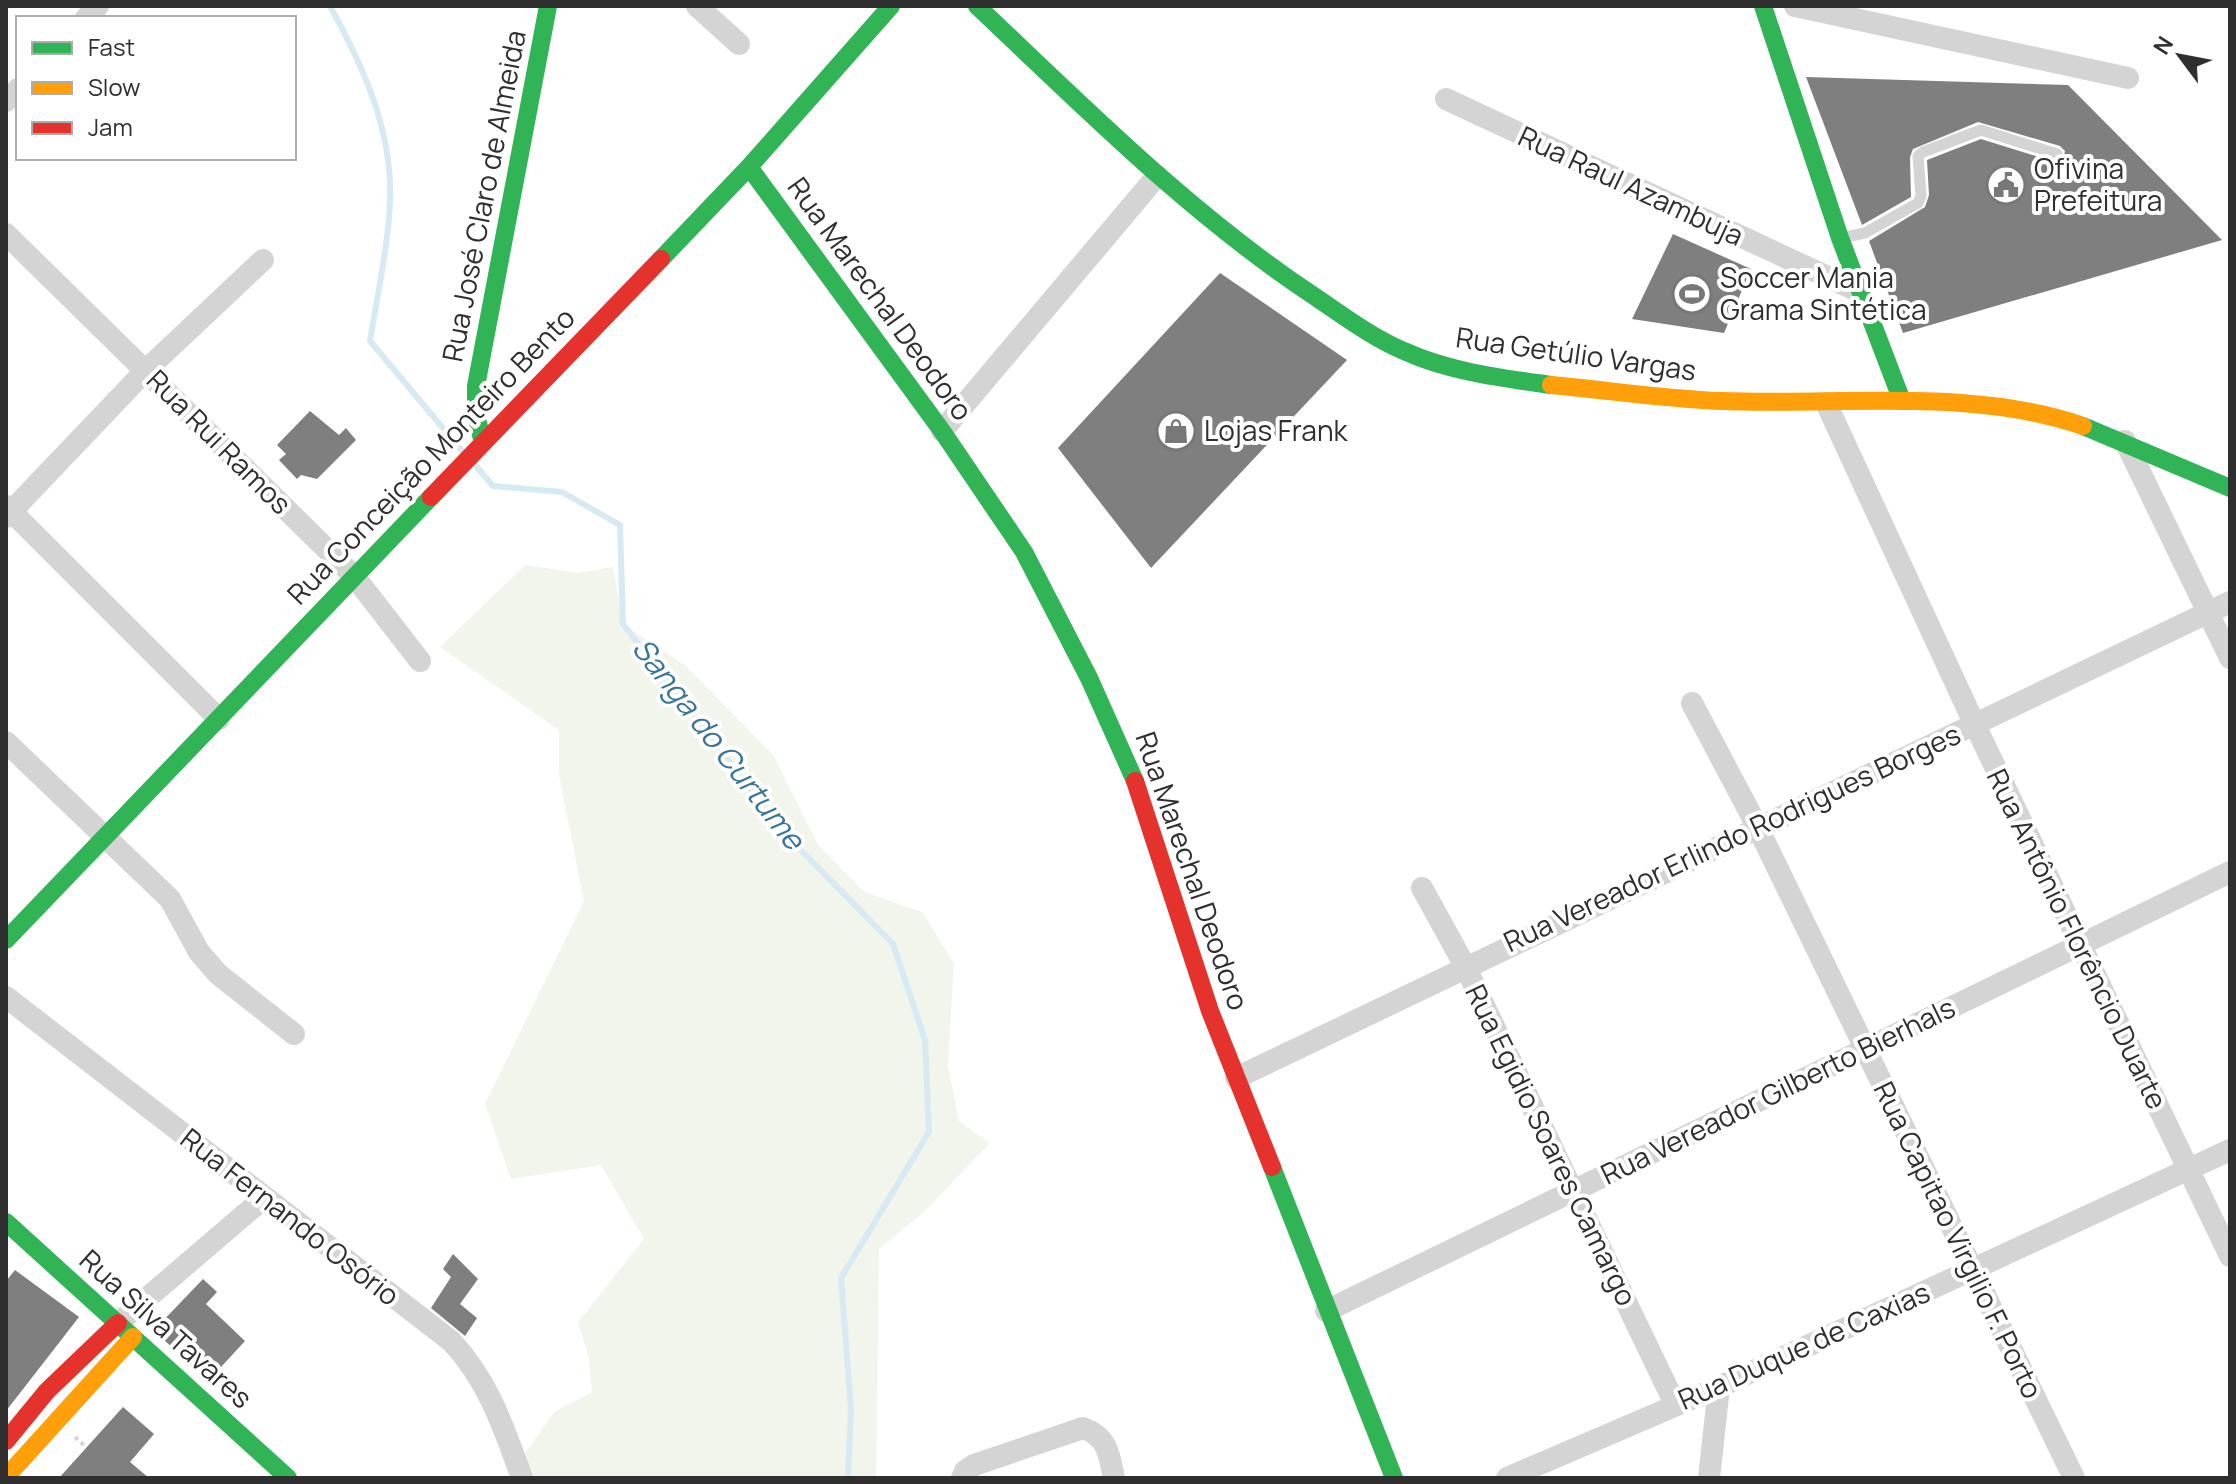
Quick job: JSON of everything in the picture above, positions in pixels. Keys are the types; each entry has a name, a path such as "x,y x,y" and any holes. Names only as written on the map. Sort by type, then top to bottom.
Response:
{"street":[{"name":"Rua José Claro de Almeida","path":"480,446 476,386 548,6"},
{"path":"697,6 739,44"},
{"name":"Rua Conceição Monteiro Bento","path":"6,940 749,167 891,6"},
{"name":"Rua Getúlio Vargas","path":"977,6 1157,176 1254,256 1363,329 1405,352 1466,372 1551,385 1720,401 1902,401 2042,412 2125,441 2230,488"},
{"path":"1763,6 1840,238 1902,401"},
{"path":"1795,6 2128,78"},
{"name":"Rua Raul Azambuja","path":"1446,99 1860,292"},
{"name":"Rua Marechal Deodoro","path":"749,167 942,431 1024,552 1089,678 1136,783 1210,1011 1394,1478"},
{"path":"942,431 1157,176"},
{"name":"Rua Rui Ramos","path":"6,234 354,576 420,661"},
{"path":"219,719 8,512 146,370 263,260"},
{"name":"Rua Antônio Florêncio Duarte","path":"1826,403 1974,723 2230,1256"},
{"path":"2125,441 2230,658"},
{"name":"Rua Vereador Erlindo Rodrigues Borges","path":"1236,1078 2230,602"},
{"name":"Rua Capitao Virgilio F. Porto","path":"1692,703 1757,826 2074,1478"},
{"path":"6,742 170,899 199,952 218,974 294,1034"},
{"name":"Rua Vereador Gilberto Bierhals","path":"1326,1311 2230,872"},
{"name":"Rua Egidio Soares Camargo","path":"1422,888 1465,966 1675,1404"},
{"name":"Rua Fernando Osório","path":"6,997 451,1341 474,1366 500,1417 522,1478"},
{"name":"Rua Duque de Caxias","path":"1507,1478 1719,1387 2230,1150"},
{"path":"12,1473 69,1410 144,1304 264,1198"},
{"name":"Rua Silva Tavares","path":"6,1222 288,1478"},
{"path":"6,1441 47,1391 126,1330"},
{"path":"1709,1478 1719,1387"},
{"path":"47,1391 69,1410"},
{"path":"962,1478 965,1471 974,1465 1083,1428 1099,1434 1104,1441 1114,1478"}],"lane":[{"path":"1840,238 1865,233 1912,209 1921,196 1918,156 1938,146 1981,130 2057,154"}],"shaded area":[{"path":"525,565 578,573 613,567 623,624 686,666 773,755 818,845 864,892 922,912 954,963 948,1066 959,1121 990,1143 926,1210 879,1249 876,1478 529,1478 522,1458 554,1412 592,1392 589,1359 578,1322 644,1239 601,1165 511,1179 485,1104 584,901 559,775 559,730 440,647"}],"building":[{"name":"Ofivina Prefeitura","path":"1806,77 2068,85 2222,240 1903,333 1869,241 1925,207 1929,195 1927,160 1981,139 2055,162 2063,160 2065,151 2060,146 1978,122 1913,149 1910,157 1911,197 1862,225"},
{"name":"Soccer Mania Grama Sintética","path":"1673,234 1751,269 1724,333 1632,319"},
{"name":"Lojas Frank","path":"1220,273 1347,360 1151,568 1058,448"},
{"path":"310,411 339,435 346,428 356,440 317,479 301,475 297,479 279,460 286,454 277,445"},
{"path":"453,1254 478,1279 460,1304 477,1318 465,1336 431,1308 451,1277 443,1269"},
{"path":"15,1270 79,1317 6,1411 6,1281"},
{"path":"203,1279 217,1292 206,1304 245,1341 209,1380 156,1333 158,1326"},
{"path":"123,1407 154,1434 130,1462 149,1478 59,1478"}],"waterway":[{"name":"Sanga do Curtume","path":"330,6 374,100 387,150 390,176 387,237 370,341 463,452"},
{"name":"Sanga do Curtume","path":"476,466 493,486 562,492 620,525 623,624 785,834 893,944 925,1040 929,1132 841,1278 851,1410 848,1478"}],"traffic: fast":[{"path":"483,443 476,415 476,386 548,6"},
{"path":"661,259 749,167 891,6"},
{"path":"977,6 1179,193 1266,262 1356,325 1392,345 1439,364 1551,385"},
{"path":"1763,6 1840,238 1902,401"},
{"path":"749,167 942,431 1024,552 1089,678 1135,781"},
{"path":"2083,426 2230,488"},
{"path":"6,940 431,497"},
{"path":"1272,1167 1394,1478"},
{"path":"6,1222 288,1478"}],"traffic: slow":[{"path":"1551,385 1721,401 1950,402 1996,406 2083,426"},
{"path":"6,1477 133,1337"}],"traffic: jam":[{"path":"431,497 661,259"},
{"path":"1135,781 1210,1011 1272,1167"},
{"path":"6,1441 47,1391 118,1323"}],"place":[{"name":"Ofivina Prefeitura","path":"2006,185"},
{"name":"Soccer Mania Grama Sintética","path":"1692,294"},
{"name":"Lojas Frank","path":"1176,431"}]}
